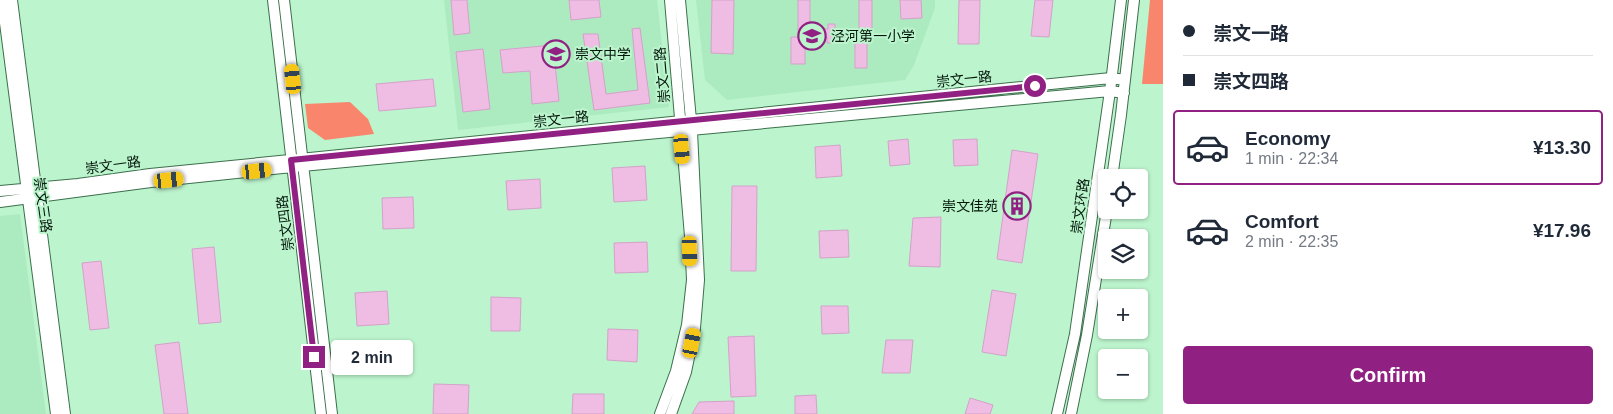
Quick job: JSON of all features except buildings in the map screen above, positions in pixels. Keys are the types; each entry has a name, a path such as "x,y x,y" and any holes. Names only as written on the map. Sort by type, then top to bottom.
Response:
{"street":[{"name":"崇文三路","path":"2,0 65,414"},
{"name":"崇文三路","path":"12,0 56,414"},
{"name":"崇文四路","path":"273,0 332,414"},
{"name":"崇文四路","path":"284,0 297,163 321,414"},
{"name":"崇文二路","path":"670,0 686,126 699,280 695,328 686,372 671,414"},
{"name":"崇文二路","path":"660,414 676,370 687,325 692,280 680,0"},
{"name":"崇文环路","path":"1057,414 1075,334 1110,91 1121,0"},
{"name":"崇文环路","path":"1113,169 1134,0"},
{"name":"崇文一路","path":"686,126 1111,78 1125,80"},
{"name":"崇文一路","path":"0,191 32,193 151,182 297,163 686,126 1110,91 1124,92"},
{"name":"崇文一路","path":"0,202 32,193"},
{"name":"崇文环路","path":"1071,414 1087,336 1106,219"}],"shaded area":[{"name":"崇文中学","path":"444,0 657,0 669,107 458,130"},
{"name":"泾河第一小学","path":"696,0 935,0 935,8 914,65 905,80 727,100 705,80"},
{"path":"1150,0 1163,0 1163,84 1142,84"},
{"path":"350,102 368,119 374,134 325,140 308,128 305,104"},
{"path":"20,214 46,414 0,414 0,216"}],"place":[{"name":"泾河第一小学","path":"812,36"},
{"name":"崇文中学","path":"556,54"},
{"name":"崇文佳苑","path":"1017,206"}],"route":[{"path":"314,357 291,160 1035,86"}]}
